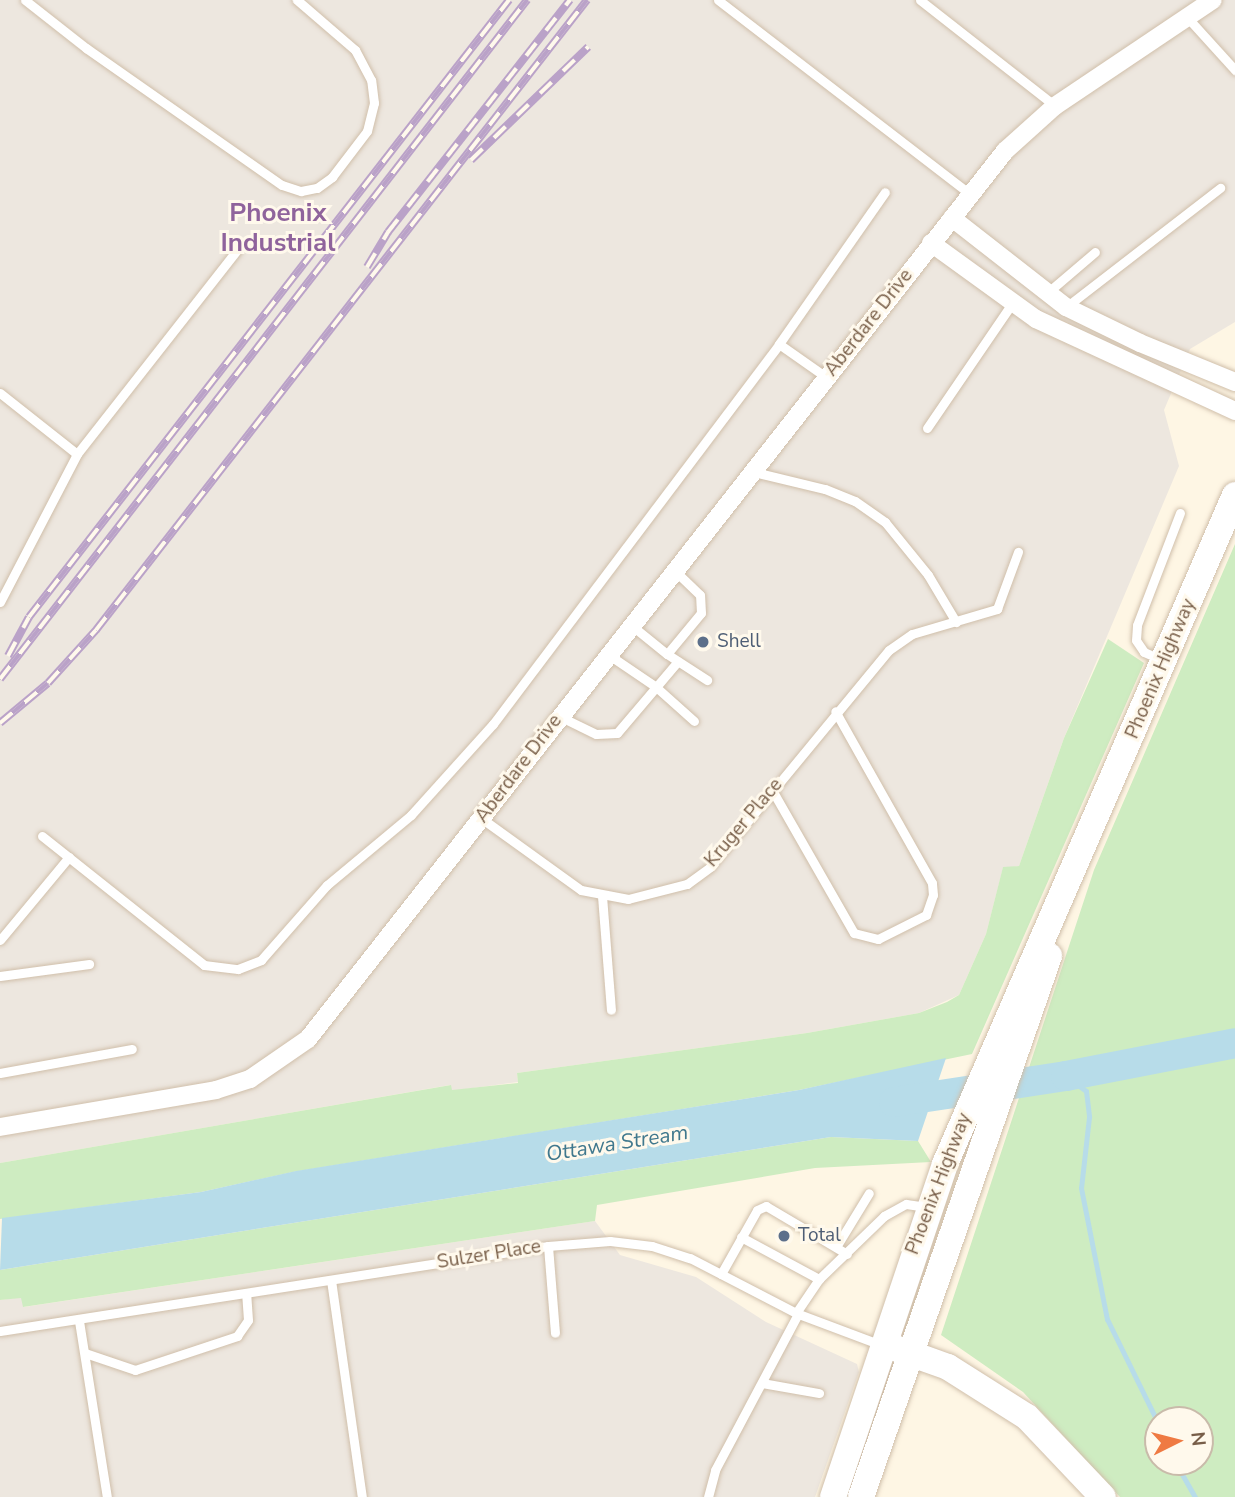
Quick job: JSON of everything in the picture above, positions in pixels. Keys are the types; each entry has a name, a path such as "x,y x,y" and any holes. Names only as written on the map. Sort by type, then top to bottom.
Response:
{"main road":[{"name":"Phoenix Highway","path":"832,1497 881,1345 945,1164 1015,1022 1067,903 1070,881 1235,495"},
{"name":"Phoenix Highway","path":"861,1497 985,1144 1015,1022"},
{"path":"881,1345 912,1352 948,1367 1027,1417 1103,1497"}],"street":[{"name":"Aberdare Drive","path":"0,1127 216,1090 250,1079 284,1059 308,1039 674,569 754,472 1005,151 1055,106 1209,1"},
{"path":"951,218 1066,307 1140,344 1235,382"},
{"path":"932,243 1013,303 1073,340 1235,411"}],"lane":[{"path":"25,0 86,48 282,185 301,191 317,188 332,177 367,131 374,103 371,80 355,50 297,0"},
{"path":"718,0 970,194"},
{"path":"920,0 1055,106"},
{"path":"1187,17 1235,70"},
{"path":"1066,307 1220,188"},
{"path":"42,836 204,965 238,969 261,960 327,886 411,815 493,724 779,344 885,192"},
{"path":"0,602 77,454 237,250"},
{"path":"1047,293 1096,252"},
{"path":"927,428 1013,303"},
{"path":"779,344 826,377"},
{"path":"0,393 77,454"},
{"path":"754,472 825,489 855,501 885,522 928,575 957,622"},
{"path":"1164,660 1144,652 1136,640 1138,625 1180,513"},
{"name":"Kruger Place","path":"481,818 548,869 581,890 602,896 655,895 687,884 710,867 835,711 889,650 912,634 988,615 1003,601 1018,552"},
{"path":"667,654 702,606 700,594 674,569"},
{"path":"631,625 667,654 707,680"},
{"path":"608,654 656,687 694,721"},
{"path":"559,716 596,734 617,733 678,661"},
{"path":"772,790 854,933 878,939 926,915 933,895 932,883 835,711"},
{"path":"0,940 69,857"},
{"path":"602,896 611,1010"},
{"path":"0,976 89,964"},
{"path":"0,1073 132,1049"},
{"path":"836,1247 869,1192"},
{"path":"721,1274 757,1210 766,1206 847,1254"},
{"path":"708,1497 715,1470 797,1314 819,1279 895,1208 929,1207"},
{"path":"740,1237 819,1279"},
{"name":"Sulzer Place","path":"0,1331 79,1321 548,1246 610,1241 652,1246 721,1274 797,1314 881,1345"},
{"path":"548,1246 555,1333"},
{"path":"331,1280 362,1497"},
{"path":"85,1353 135,1370 237,1336 248,1320 246,1294"},
{"path":"79,1321 107,1497"},
{"path":"762,1383 819,1393"}],"shaded area":[{"path":"0,0 1235,0 1235,322 1190,349 1164,410 1179,466 1064,738 1019,866 1003,868 986,934 959,995 919,1013 807,1033 517,1073 518,1082 451,1091 450,1085 0,1163"},
{"path":"595,1221 620,1255 696,1277 766,1322 857,1364 859,1372 815,1497 0,1497 0,1300 22,1297 24,1307"}],"green space":[{"path":"1235,544 1235,1497 1120,1497 1023,1392 941,1335 1094,870"},
{"path":"1108,639 1144,663 972,1054 799,1090 293,1172 201,1192 0,1219 0,1163 451,1085 452,1090 518,1083 517,1073 807,1033 919,1013 947,1002 959,995 986,934 1003,867 1019,866 1064,738"},
{"path":"831,1137 918,1141 931,1162 815,1168 597,1205 595,1221 23,1307 21,1298 0,1300 0,1270"}],"water":[{"path":"946,1058 918,1141 831,1137 0,1270 2,1218 201,1192 296,1171 799,1090"}],"waterway":[{"name":"Ottawa Stream","path":"894,1102 1066,1076 1235,1043"},
{"path":"1066,1076 1086,1091 1089,1117 1081,1188 1107,1319 1150,1406"},
{"path":"1183,1476 1195,1497"}],"railway":[{"path":"8,656 29,617 509,0"},
{"path":"0,679 527,0"},
{"path":"367,267 388,232 570,0"},
{"path":"0,723 48,683 96,630 587,0"},
{"path":"471,160 588,47"}],"place":[{"name":"Shell","path":"703,642"},
{"name":"Total","path":"784,1236"}],"district":[{"name":"Phoenix Industrial","path":"278,228"}]}
